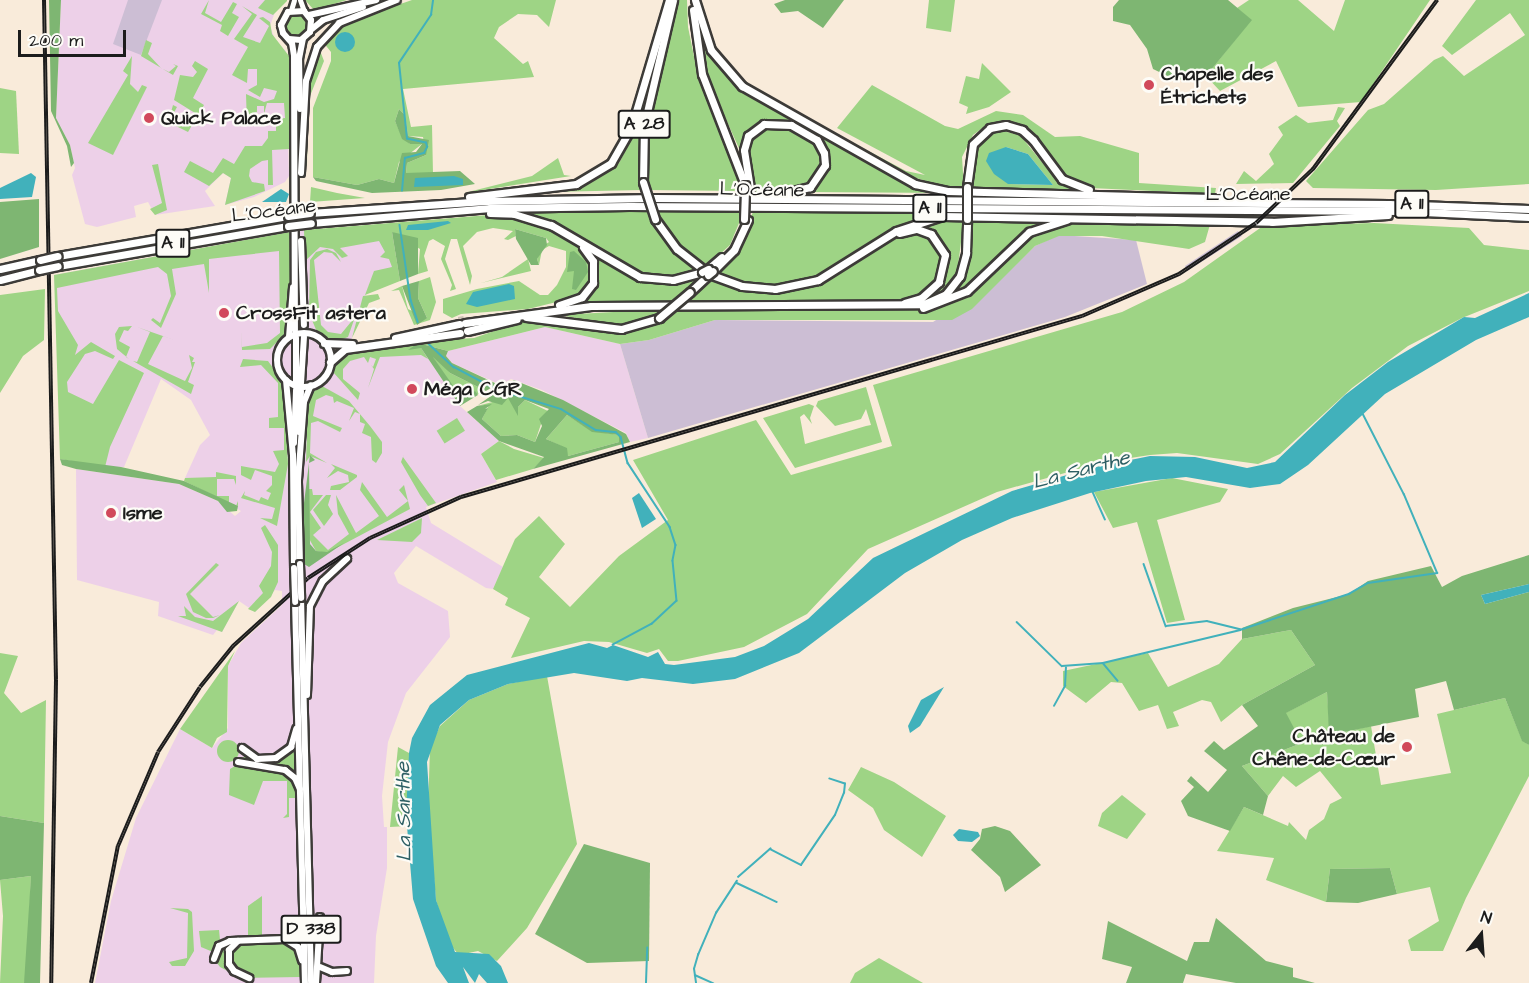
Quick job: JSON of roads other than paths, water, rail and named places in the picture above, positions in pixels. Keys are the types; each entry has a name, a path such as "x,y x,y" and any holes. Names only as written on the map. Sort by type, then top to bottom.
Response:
{"highway":[{"path":"447,203 576,184 605,168 623,147 631,128 669,0"},
{"name":"A 28","path":"674,0 644,125 643,182 655,219 666,237 698,267 719,279 754,288 787,288 818,280 874,245"},
{"path":"694,0 699,63 749,186"},
{"path":"694,0 711,50 741,86 904,180 948,191 1226,198 1235,203"},
{"path":"525,315 621,328 659,318 690,292 727,252 746,220 749,186 745,145 759,125 777,122 795,126 814,137 823,150 824,171 810,187 788,194 735,198"},
{"path":"324,343 382,341 525,315 626,305 915,306 946,294 956,283 965,263 967,187 973,144 990,128 1006,126 1022,130 1033,140 1062,179 1097,193"},
{"name":"L’Océane","path":"0,269 58,256 288,216 447,203 735,198 1235,203 1529,209"},
{"name":"L’Océane","path":"0,280 169,243 310,223 458,210 640,206 1402,211 1529,217"},
{"path":"458,210 514,214 560,229 640,277 673,280 708,272"},
{"path":"874,245 909,224 942,216 1120,216 1272,222 1393,215 1402,211"},
{"path":"845,306 909,309 948,302 974,286 1012,246 1036,228 1062,220 1120,216"},
{"path":"525,315 576,301 593,283 591,257 560,229"},
{"path":"845,306 910,302 921,298 939,282 945,255 931,234 911,230 874,245"},
{"path":"330,362 345,349 462,326"}],"main road":[{"path":"294,0 291,10 280,25 294,50 299,265 304,325"},
{"path":"300,0 312,29"},
{"path":"291,10 306,13 376,0"},
{"path":"301,172 299,59 303,39 312,29 328,18 389,0"},
{"path":"307,335 293,338 277,357 279,370 286,380 298,385 311,385 324,376 330,362 324,343 307,335 298,320 301,172 306,81 317,47 339,23 397,0"},
{"path":"289,39 303,39"},
{"path":"295,330 299,265"},
{"path":"299,265 293,338 299,382 307,335"},
{"name":"D 338","path":"286,380 293,455 297,698 311,875 311,983"},
{"name":"D 338","path":"297,480 304,402 311,385"},
{"name":"D 338","path":"293,455 298,391 297,480 305,781 303,809 304,983"},
{"path":"304,738 310,606 323,581 347,559"},
{"path":"242,748 246,754 261,759 285,753 295,737 297,698"},
{"path":"238,762 246,760 289,772 298,782 303,809"},
{"path":"311,875 315,954"},
{"path":"316,983 320,917"},
{"path":"238,940 229,950 229,964 234,971 249,978"},
{"path":"214,959 219,946 238,940 292,942 301,954 304,983"},
{"path":"320,967 332,972 347,971"}],"water":[{"path":"345,32 352,35 355,42 352,49 345,52 338,49 335,42 338,35"},
{"path":"1006,147 1028,154 1053,185 1008,184 994,174 986,161 989,153"},
{"path":"31,173 36,177 32,197 0,199 0,188"},
{"path":"454,176 463,179 463,185 414,187 415,178"},
{"path":"281,189 289,194 286,202 262,202"},
{"path":"448,221 451,223 428,230 406,230 408,225"},
{"path":"509,284 514,286 515,299 477,307 466,304 473,292"},
{"name":"La Sarthe","path":"1529,293 1529,317 1476,340 1385,394 1308,465 1280,484 1250,488 1186,477 1146,481 1090,493 1012,518 962,540 905,573 799,653 735,679 693,684 642,678 627,681 574,673 508,684 469,700 440,725 427,762 436,900 455,952 489,954 501,966 508,983 487,983 479,974 475,983 463,967 469,983 448,983 436,966 413,899 406,814 409,753 412,738 430,705 467,675 589,643 607,648 613,645 648,657 658,652 665,664 674,665 735,657 764,646 808,619 873,558 1012,491 1091,468 1150,456 1195,457 1247,468 1275,462 1345,395 1388,362 1464,317 1475,318"},
{"path":"639,493 656,519 642,528 632,498"},
{"path":"1529,584 1529,592 1485,604 1481,595"},
{"path":"944,687 920,726 910,733 908,726 921,700"},
{"path":"959,829 978,832 980,836 972,842 958,841 953,835"}],"waterway":[{"path":"402,191 405,158 424,153 427,147 426,143 407,139 399,63 431,15 433,0"},
{"path":"400,225 411,300 418,322"},
{"path":"429,344 454,367 492,387"},
{"path":"499,390 561,409 596,430 616,432 621,437 628,463 670,527 676,545 673,561 677,601 652,624 613,645"},
{"path":"1103,663 1240,630 1349,594 1368,583 1437,573 1404,495 1362,413"},
{"path":"1093,492 1105,519"},
{"path":"1144,564 1166,626 1207,621 1240,629"},
{"path":"1017,622 1062,666 1103,663 1118,681"},
{"path":"1054,706 1065,686 1066,668"},
{"path":"738,877 770,849 801,865 835,815 844,793 845,784 830,779"},
{"path":"696,983 694,969 698,955 716,913 737,881"},
{"path":"737,883 777,902"},
{"path":"646,983 647,948"},
{"path":"695,975 713,983"}],"tunnel":[{"path":"458,320 464,319"},
{"path":"459,328 466,326"}],"railway":[{"path":"44,0 56,680 51,983"},
{"path":"91,983 118,846 158,752 200,687 233,646 308,578 370,538 461,497 1082,316 1179,274 1256,223 1313,169 1437,0"}],"place":[{"name":"Chapelle des Étrichets","path":"1149,85"},
{"name":"Quick Palace","path":"149,118"},
{"name":"CrossFit astera","path":"224,313"},
{"name":"Méga CGR","path":"412,389"},
{"name":"Isme","path":"111,513"},
{"name":"Château de Chêne-de-Cœur","path":"1407,747"}]}
